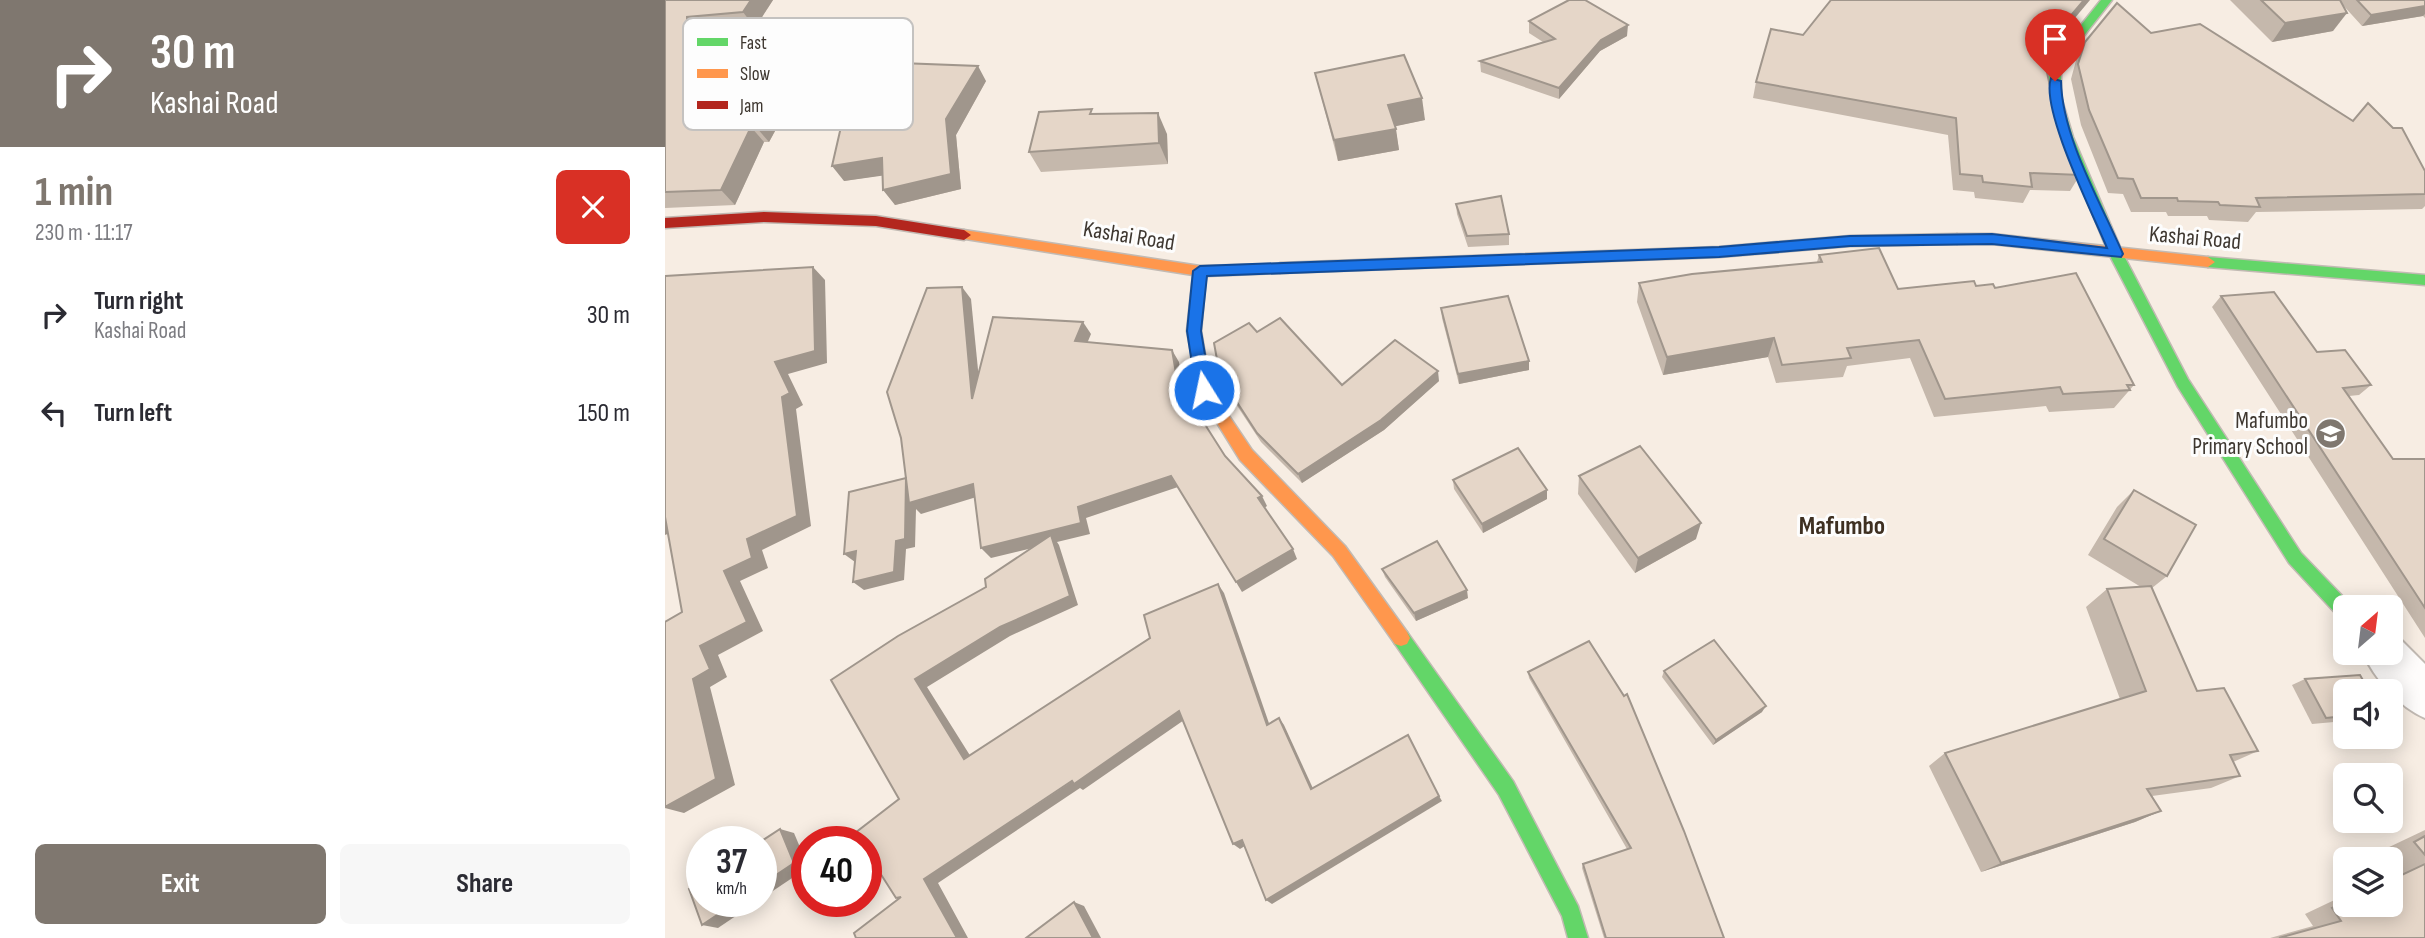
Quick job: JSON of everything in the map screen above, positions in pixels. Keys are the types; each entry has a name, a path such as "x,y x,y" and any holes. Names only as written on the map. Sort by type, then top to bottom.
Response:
{"street":[{"path":"2107,0 2055,65 2055,97 2067,137 2116,254 2183,383 2295,558 2333,598"},
{"name":"Kashai Road","path":"665,223 764,217 876,221 1200,271 1719,252 1850,241 1992,239 2116,254 2425,280"},
{"path":"1200,271 1194,331 1204,390 1246,455 1339,551 1491,766 1506,788 1571,913 1578,938"},
{"path":"2396,665 2425,695"}],"building":[{"path":"665,0 751,0 743,12 683,18 683,130 750,130 721,190 665,192"},
{"path":"1569,0 1585,0 1628,25 1601,40 1559,88 1480,61 1555,39 1529,21"},
{"path":"1831,0 2084,0 2051,39 2045,63 2055,110 2080,175 2030,173 2032,187 1983,182 1982,176 1960,174 1956,118 1756,82 1771,29 1803,35"},
{"path":"2261,0 2340,0 2347,13 2285,23"},
{"path":"2357,0 2425,0 2425,6 2371,15"},
{"path":"2117,3 2151,33 2200,24 2353,121 2368,103 2393,128 2402,128 2425,171 2425,194 2256,198 2260,207 2178,201 2177,198 2141,198 2133,179 2118,178 2089,110 2078,64 2085,42"},
{"path":"1404,55 1422,98 1388,105 1396,129 1334,140 1315,73"},
{"path":"913,64 978,66 946,119 951,174 883,190 882,158 832,166 840,130 913,130"},
{"path":"1092,109 1090,114 1158,113 1159,143 1029,152 1039,112"},
{"path":"1501,196 1509,234 1467,236 1456,204"},
{"path":"1879,248 1898,289 1974,281 1976,286 1993,284 1995,288 2076,273 2134,385 2127,385 2130,390 2063,394 2060,387 1945,399 1919,340 1847,348 1851,358 1782,365 1774,338 1667,357 1639,283 1692,274 1822,262 1819,255"},
{"path":"813,267 815,351 775,362 790,393 782,397 797,516 747,539 752,558 724,571 747,622 700,646 710,669 693,679 716,779 665,807 665,622 682,612 665,517 665,276"},
{"path":"962,287 972,399 993,317 1083,322 1075,341 1172,350 1177,379 1183,390 1225,456 1262,496 1258,498 1293,549 1236,582 1171,476 1078,507 1081,523 981,548 973,484 909,503 901,438 887,392 927,288"},
{"path":"2274,292 2317,352 2345,350 2371,385 2343,388 2393,459 2425,459 2425,608 2221,296"},
{"path":"1508,296 1529,361 1458,374 1441,308"},
{"path":"1280,318 1342,385 1395,340 1438,371 1381,420 1298,474 1257,433 1220,376 1214,343 1249,323 1257,332"},
{"path":"1640,446 1701,523 1638,558 1579,476"},
{"path":"1518,448 1547,490 1482,524 1453,480"},
{"path":"906,478 905,539 896,541 894,572 853,582 856,551 844,554 849,492"},
{"path":"2134,490 2196,525 2167,576 2104,539"},
{"path":"1051,535 1070,596 1000,627 915,679 964,759 1150,638 1144,615 1218,584 1267,725 1279,718 1311,789 1408,735 1439,796 1266,900 1242,840 1233,844 1179,711 1074,784 1072,781 924,879 957,938 856,938 854,933 875,917 882,917 882,912 901,897 896,898 882,876 882,826 864,826 899,799 831,680 898,636 986,587 985,579"},
{"path":"1437,541 1467,590 1414,613 1382,569"},
{"path":"2151,586 2197,691 2224,688 2258,751 2230,755 2240,776 2147,789 2161,811 2001,863 1945,753 2146,691 2107,589"},
{"path":"1714,640 1766,706 1716,740 1664,671"},
{"path":"1589,641 1624,696 1627,694 1684,831 1724,938 1606,938 1583,864 1631,848 1528,672"},
{"path":"2360,675 2362,679 2333,679 2333,717 2326,718 2305,679"},
{"path":"780,829 791,856 791,865 777,874 777,831"},
{"path":"2425,836 2425,855 2414,842"},
{"path":"2425,864 2425,938 2279,938 2341,921 2338,917 2403,917 2403,874"},
{"path":"1074,902 1093,938 1026,938"},
{"path":"699,917 714,917 702,925"}],"traffic: fast":[{"path":"2107,0 2055,65 2055,97 2067,137 2116,254 2183,383 2295,558 2333,598"},
{"path":"1280,268 1719,252 1850,241 1957,239"},
{"path":"2208,262 2425,280"},
{"path":"1401,638 1506,788 1571,913 1578,938"}],"traffic: slow":[{"path":"964,235 1200,271 1280,268"},
{"path":"1957,239 1992,239 2208,262"},
{"path":"1200,271 1194,331 1204,390 1246,455 1339,551 1401,638"}],"traffic: jam":[{"path":"665,223 764,217 876,221 964,235"}],"place":[{"name":"Mafumbo Primary School","path":"2331,434"}],"district":[{"name":"Mafumbo","path":"1842,526"}],"route":[{"path":"1204,390 1194,331 1200,271 1719,252 1850,241 1992,239 2116,254 2067,137 2055,97 2055,81"}]}
